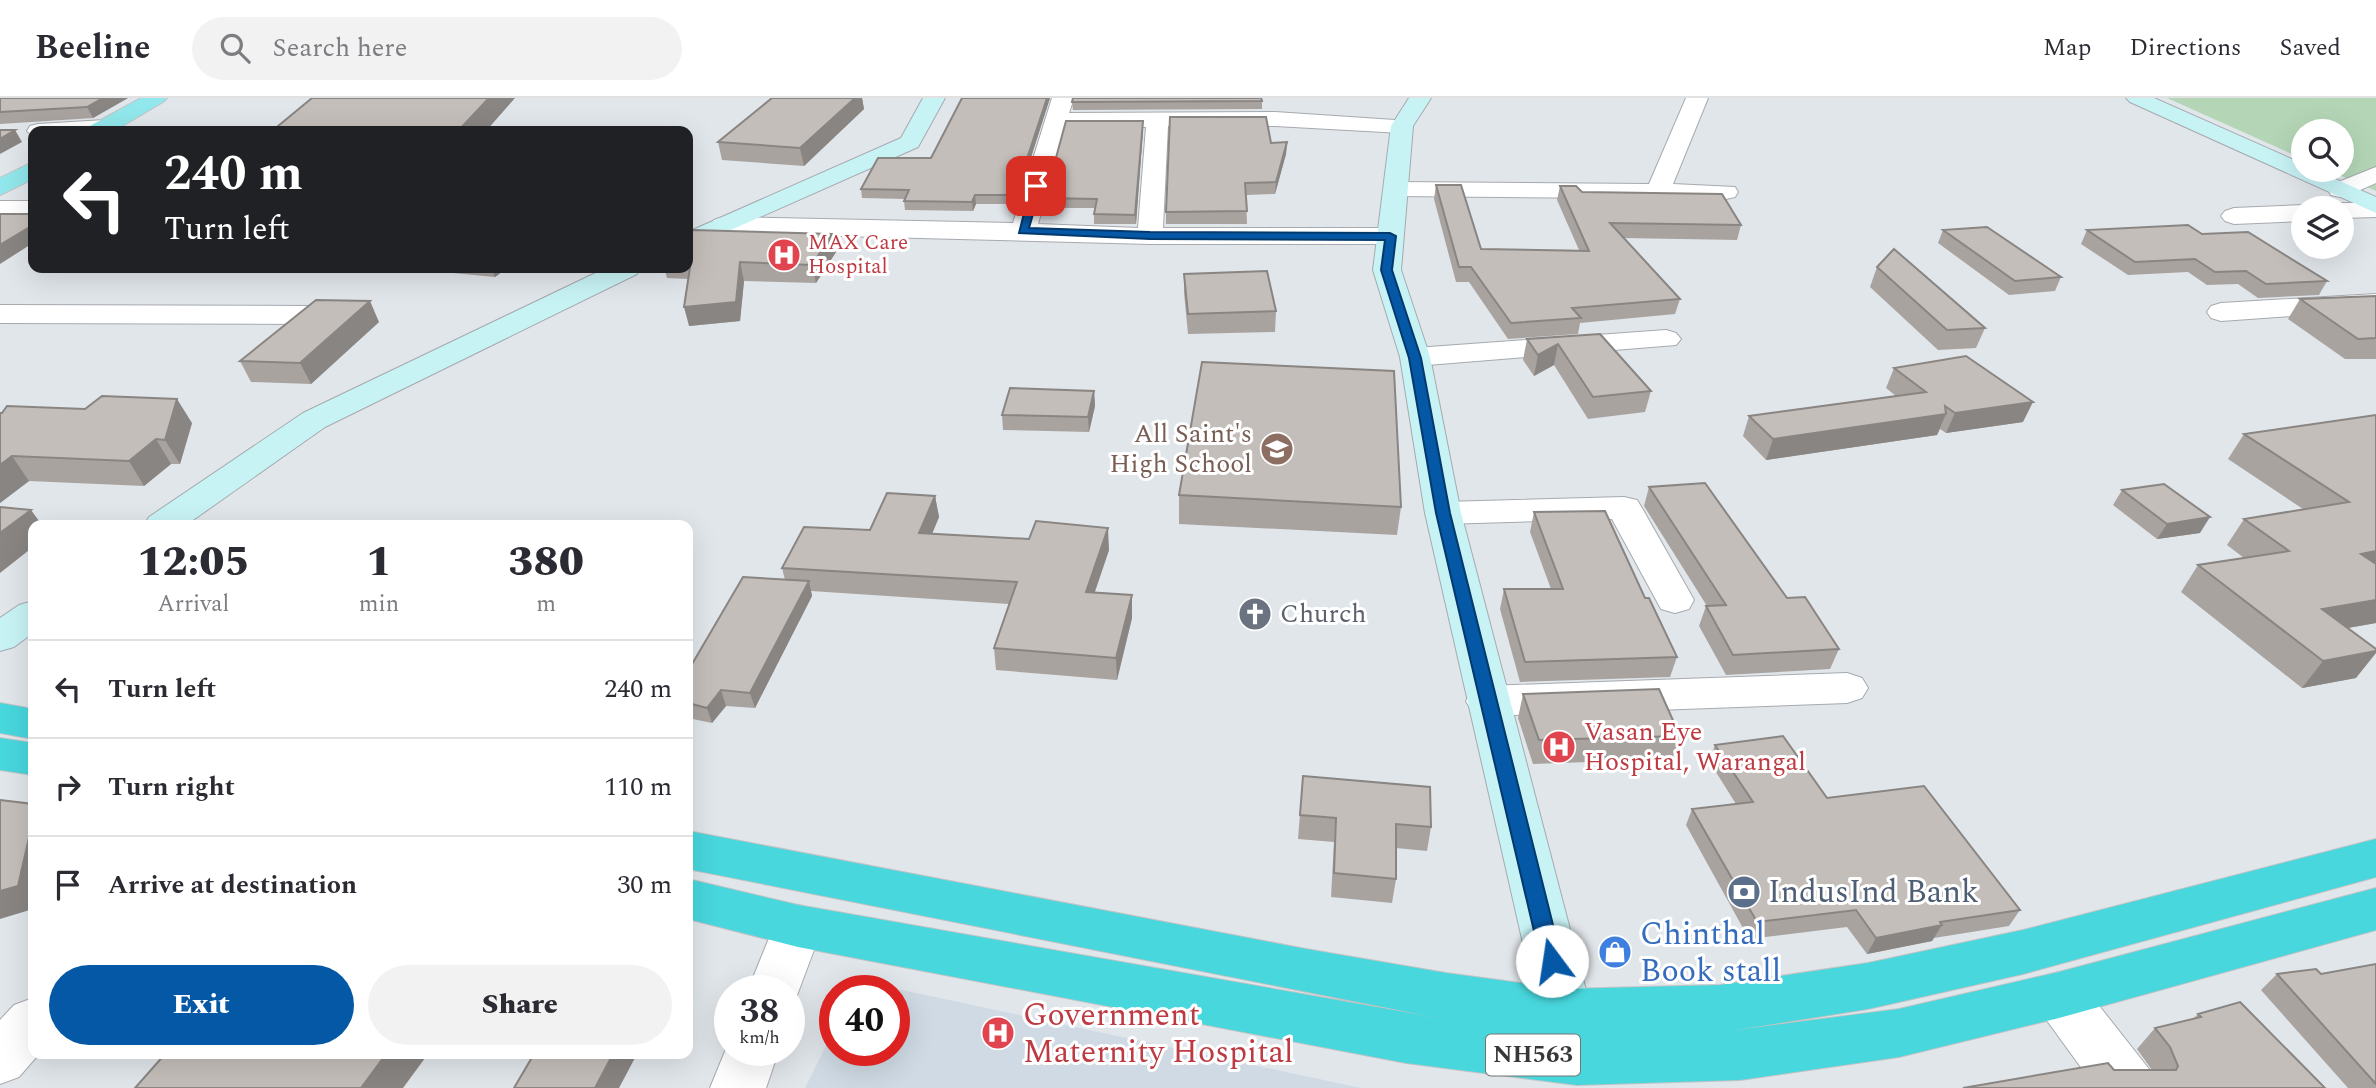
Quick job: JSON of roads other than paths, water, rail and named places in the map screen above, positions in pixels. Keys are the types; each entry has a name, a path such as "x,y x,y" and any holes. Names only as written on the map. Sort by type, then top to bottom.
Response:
{"highway":[{"path":"0,718 28,723"},
{"path":"0,754 28,758"},
{"name":"NH563","path":"693,851 1446,996 1576,1054 1720,1009 1868,986 2023,952 2376,858"},
{"name":"NH563","path":"693,899 798,926 1406,1038 1576,1054 1753,1054 1899,1033 2059,995 2376,909"}],"main road":[{"path":"106,126 156,98"},
{"path":"0,188 28,172"}],"street":[{"path":"693,239 910,142 934,98"},
{"path":"1659,190 1697,98"},
{"path":"2137,98 2331,196"},
{"path":"1023,230 1060,109 1275,119 1411,112 1396,189 1387,270 1415,358 1443,513 1487,701 1576,1054"},
{"path":"1150,236 1164,112"},
{"path":"2347,196 2376,174"},
{"path":"1396,189 1726,192"},
{"path":"2354,204 2376,208"},
{"path":"0,208 28,208"},
{"path":"2234,216 2291,214"},
{"path":"723,225 1023,230 1150,236 1390,236"},
{"path":"169,520 314,420 617,273"},
{"path":"2221,312 2376,302"},
{"path":"0,314 312,315"},
{"path":"1415,358 1666,340"},
{"path":"1443,513 1624,508 1675,600"},
{"path":"1487,701 1847,688"},
{"path":"780,975 798,926"},
{"path":"2059,995 2129,1088"},
{"path":"0,1059 28,1028"},
{"path":"738,1088 746,1066"}],"place":[{"name":"MAX Care Hospital","path":"784,255"},
{"name":"All Saint's High School","path":"1277,449"},
{"name":"Church","path":"1255,614"},
{"name":"Vasan Eye Hospital, Warangal","path":"1559,747"},
{"name":"IndusInd Bank","path":"1744,892"},
{"name":"Chinthal Book stall","path":"1615,952"},
{"name":"Government Maternity Hospital","path":"998,1033"}]}
